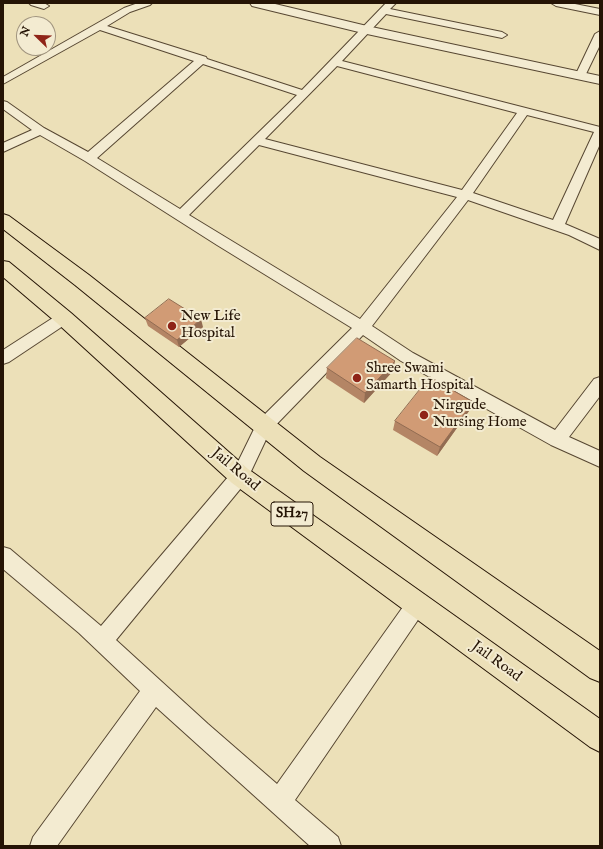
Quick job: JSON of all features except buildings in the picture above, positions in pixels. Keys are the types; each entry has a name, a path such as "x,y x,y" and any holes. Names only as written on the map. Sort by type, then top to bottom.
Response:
{"main road":[{"path":"3,220 88,285 312,464 600,668"},
{"name":"Jail Road","path":"3,267 64,318 240,476 600,737"}],"street":[{"path":"3,81 127,10 147,3"},
{"path":"256,3 367,30 600,80"},
{"path":"182,216 367,30 391,3"},
{"path":"556,3 589,6 600,12"},
{"path":"384,11 502,35"},
{"path":"98,26 202,59 304,94"},
{"path":"580,76 600,34"},
{"path":"89,158 202,59"},
{"path":"335,62 600,131 556,226"},
{"path":"3,104 40,130 89,158 362,327 407,358 557,440 600,459"},
{"path":"102,641 240,476 264,426 362,327 465,195 524,111"},
{"path":"3,148 40,130"},
{"path":"257,141 465,195 574,232 600,245"},
{"path":"3,358 64,318"},
{"path":"557,440 600,384"},
{"path":"3,556 102,641 200,732 329,846"},
{"path":"279,802 417,604"},
{"path":"42,846 155,690"}],"place":[{"name":"New Life Hospital","path":"172,326"},
{"name":"Shree Swami Samarth Hospital","path":"357,378"},
{"name":"Nirgude Nursing Home","path":"424,415"}]}
